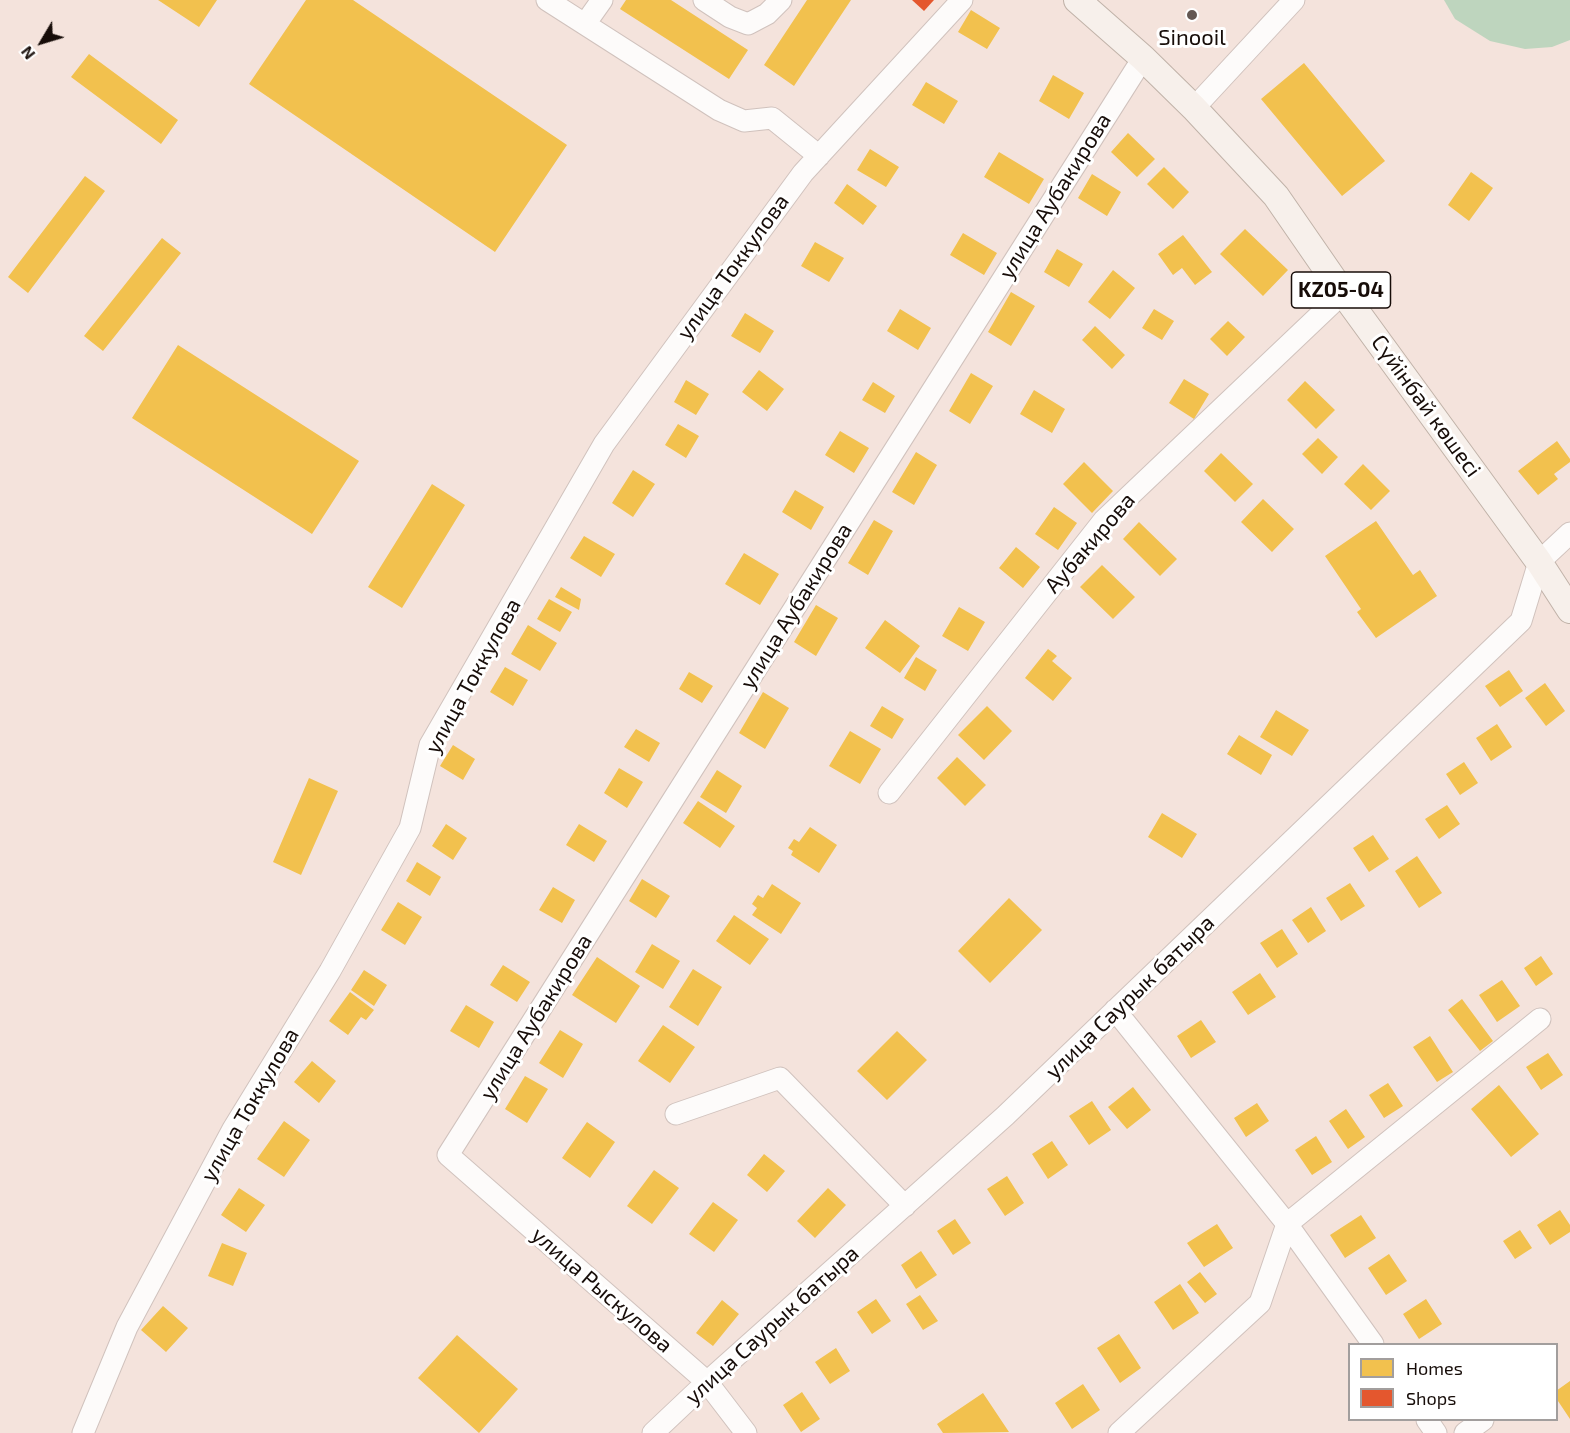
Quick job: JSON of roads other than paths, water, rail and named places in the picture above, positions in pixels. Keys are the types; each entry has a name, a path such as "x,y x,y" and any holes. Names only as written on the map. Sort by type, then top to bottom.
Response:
{"main road":[{"name":"Сүйінбай көшесі","path":"1077,0 1143,58 1194,108 1276,196 1343,293 1539,562 1570,610"}],"street":[{"path":"547,0 718,110 744,121 772,117 819,156"},
{"path":"585,24 602,0"},
{"path":"704,0 730,17 748,24 767,14 781,0"},
{"name":"улица Токкулова","path":"83,1433 132,1316 233,1129 330,971 410,828 430,745 604,444 803,173 962,0"},
{"path":"1194,108 1294,0"},
{"name":"улица Аубакирова","path":"448,1155 1143,58"},
{"name":"Аубакирова","path":"888,793 1104,520 1343,293"},
{"name":"улица Саурык батыра","path":"653,1433 1005,1116 1521,621 1539,562 1570,533"},
{"path":"1115,1010 1287,1224 1372,1343"},
{"path":"1119,1433 1260,1303 1287,1224 1540,1019"},
{"path":"676,1114 780,1078 905,1206"},
{"name":"улица Рыскулова","path":"448,1155 707,1382 746,1433"},
{"path":"1465,1433 1480,1421"}],"place":[{"name":"Sinooil","path":"1192,15"}]}
